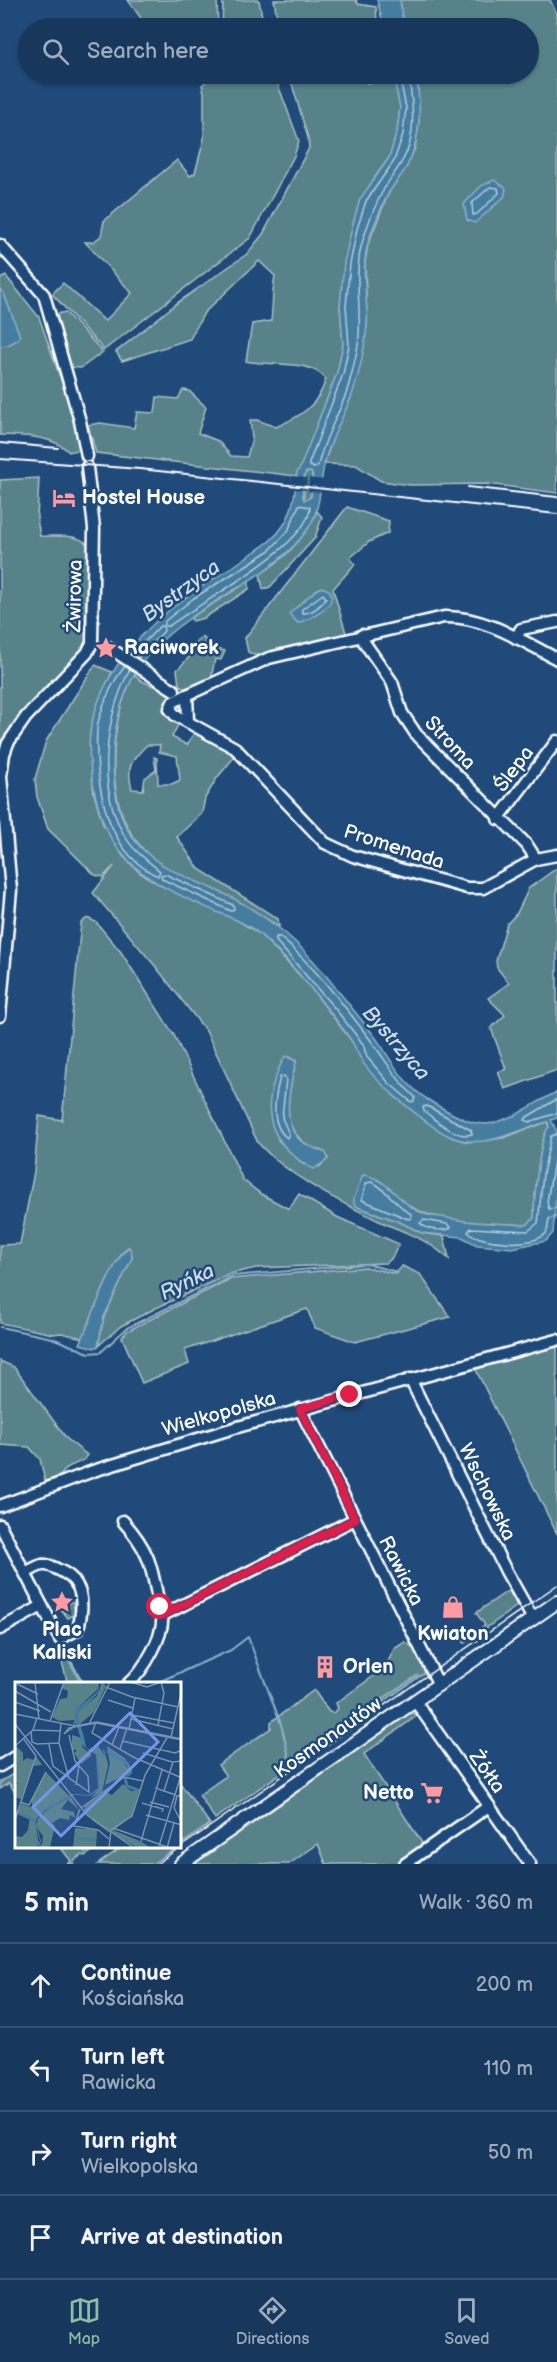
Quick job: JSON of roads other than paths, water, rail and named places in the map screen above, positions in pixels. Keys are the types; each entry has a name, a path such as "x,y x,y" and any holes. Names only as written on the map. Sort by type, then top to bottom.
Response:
{"main road":[{"name":"Kosmonautów","path":"181,1864 557,1602"}],"street":[{"name":"Żwirowa","path":"0,245 44,296 80,421 94,528 92,643 87,653 15,730 4,754 1,776 11,890 0,1016"},
{"path":"188,721 187,695 269,658 444,617 481,623 557,659"},
{"path":"516,638 521,629 557,622"},
{"name":"Stroma","path":"362,635 364,642 392,682 407,723 498,819 527,845 536,859"},
{"path":"108,647 174,690"},
{"name":"Promenada","path":"187,695 173,702 170,709 235,748 325,843 343,852 467,888 483,888 536,859 557,855"},
{"name":"Ślepa","path":"498,819 557,741"},
{"name":"Wielkopolska","path":"0,1506 93,1470 300,1409 557,1340"},
{"name":"Wschowska","path":"410,1379 506,1571 533,1619"},
{"name":"Rawicka","path":"300,1409 439,1685"},
{"path":"163,1615 355,1519"},
{"path":"123,1521 149,1557 163,1615 154,1647 139,1673 130,1682"},
{"path":"0,1525 25,1574 60,1639 78,1629 83,1603 80,1590 69,1575 41,1565 25,1574"},
{"path":"0,1629 42,1606"},
{"name":"Żółta","path":"415,1701 528,1860"},
{"path":"0,1766 15,1757"},
{"path":"405,1864 489,1806"},
{"path":"515,1864 528,1860"}],"water":[{"path":"377,0 400,0 403,18 382,18"},
{"path":"395,84 417,84 419,120 416,143 406,168 385,200 369,240 365,257 367,325 363,352 352,395 328,453 318,505 312,522 301,538 277,560 174,630 140,665 128,687 119,713 114,743 115,786 126,827 142,849 175,872 246,906 292,939 316,963 374,1035 401,1075 428,1100 468,1121 487,1124 510,1117 557,1092 557,1118 551,1120 557,1132 557,1183 553,1233 546,1241 512,1248 477,1245 462,1237 422,1233 398,1221 358,1207 354,1204 354,1198 363,1175 380,1181 408,1205 428,1215 468,1221 527,1225 534,1218 538,1170 542,1143 549,1127 548,1122 479,1142 454,1138 418,1115 389,1091 367,1068 351,1040 319,998 262,936 241,922 162,886 126,858 116,846 102,818 90,766 90,732 99,699 118,664 130,648 173,607 270,541 279,532 289,514 297,472 337,373 343,345 340,306 344,263 352,227 360,199 389,158 397,132 400,108","holes":["306,472 311,472 313,477 311,497 304,500 302,490"]},
{"path":"494,180 506,188 504,197 475,223 467,220 464,204 481,186"},
{"path":"0,290 4,294 20,336 12,343 3,346 0,346"},
{"path":"322,587 329,590 332,596 328,606 309,619 298,623 289,614"},
{"path":"285,1056 296,1061 289,1102 290,1123 300,1140 326,1153 328,1159 314,1169 288,1151 272,1125 271,1091"},
{"path":"129,1247 132,1258 104,1317 98,1346 94,1348 80,1344 109,1278 122,1254"}],"waterway":[{"name":"Ryńka","path":"0,1327 52,1338 89,1353 101,1352 127,1328 232,1276 367,1264 397,1272 400,1268"},
{"path":"159,1682 231,1650 248,1637 281,1724 290,1761 418,1675"},
{"path":"60,1644 81,1682"}],"tram line":[{"path":"182,1846 557,1585"},
{"path":"156,1864 178,1849"}],"railway":[{"path":"0,443 58,448"},
{"path":"0,459 140,469 557,514"},
{"path":"468,487 557,497"}],"place":[{"name":"Hostel House","path":"64,498"},
{"name":"Raciworek","path":"106,648"},
{"name":"Plac Kaliski","path":"62,1602"},
{"name":"Kwiaton","path":"453,1607"},
{"name":"Orlen","path":"325,1667"},
{"name":"Netto","path":"432,1793"}],"water label":[{"name":"Bystrzyca","path":"181,591"},
{"name":"Bystrzyca","path":"396,1043"}]}
